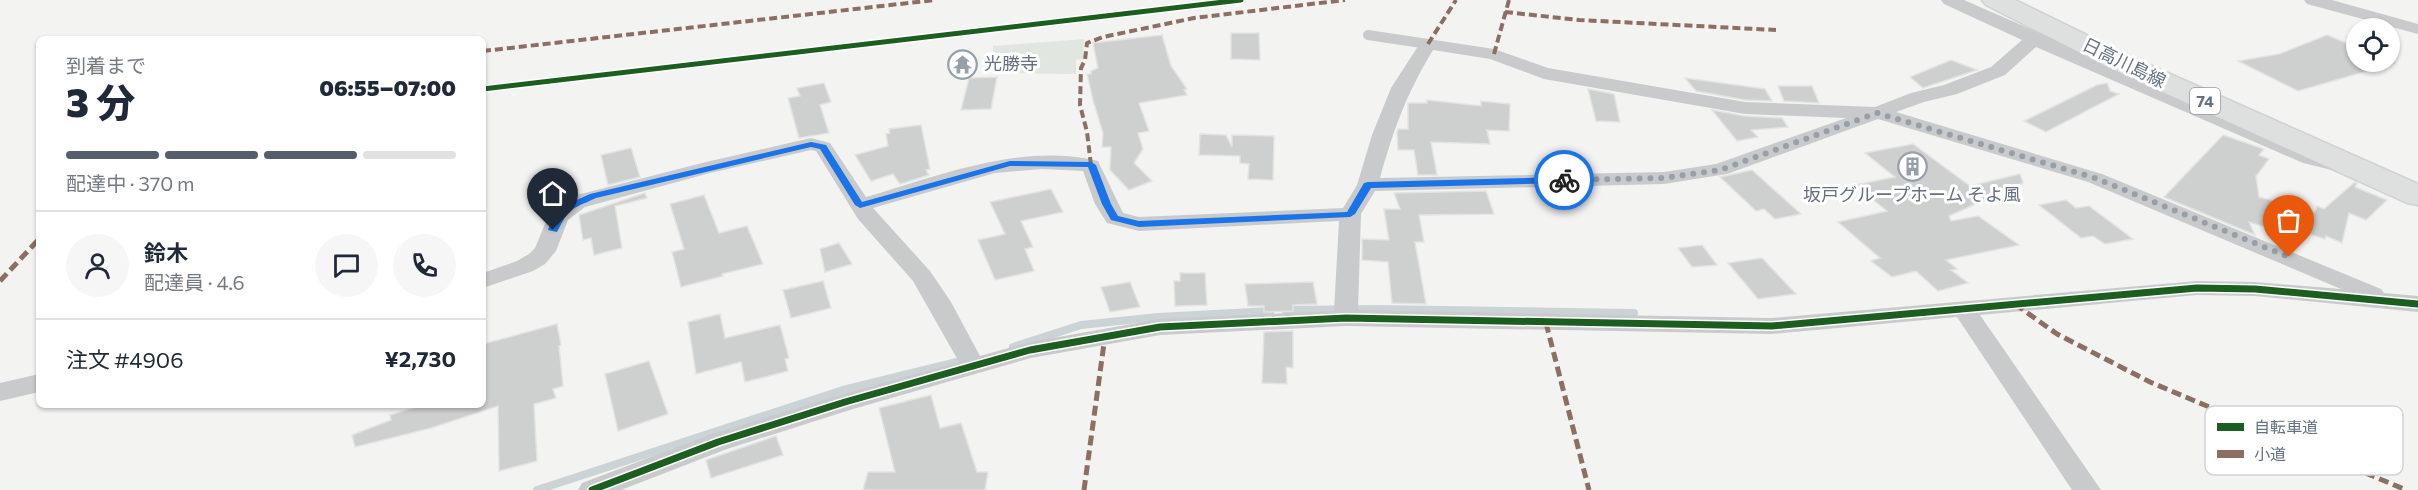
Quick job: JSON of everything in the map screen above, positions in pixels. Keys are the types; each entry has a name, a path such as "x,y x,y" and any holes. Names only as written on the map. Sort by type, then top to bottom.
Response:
{"main road":[{"name":"日高川島線","path":"1995,0 2120,62 2418,196"}],"street":[{"path":"1950,0 2310,159 2355,169"},
{"path":"2313,0 2418,29"},
{"path":"1368,185 1675,176 1720,170 1918,97 1950,90 1998,71 2034,39"},
{"path":"1346,318 1350,214 1368,185 1382,135 1401,88 1428,44 1494,54 1544,73 1734,106 1877,113 2095,178 2391,301"},
{"path":"486,280 525,266 537,259 545,251 558,217 577,202 661,179 811,144 823,147 860,205 922,276 971,362"},
{"path":"860,205 992,167 1049,163 1091,165 1106,204 1115,218 1139,224 1350,214"},
{"path":"592,490 718,442 971,362 1160,327 1346,318 1772,326 2197,288 2255,289 2418,304"},
{"path":"1964,309 2087,490"},
{"path":"0,392 36,384"}],"lane":[{"path":"1368,35 1428,44"}],"shaded area":[{"path":"1084,39 1083,59 1076,60 1076,74 1001,73 1003,58 993,58 993,46"}],"building":[{"path":"1231,33 1259,33 1260,60 1231,59"},
{"path":"1162,35 1171,66 1187,89 1184,90 1187,95 1139,103 1149,131 1138,133 1143,149 1134,163 1152,181 1129,190 1110,170 1111,147 1102,147 1103,133 1087,74 1091,74 1091,71 1098,68 1093,43"},
{"path":"2327,35 2346,43 2346,72 2364,72 2298,91 2238,61 2279,54"},
{"path":"1951,60 1977,70 1923,88 1910,77"},
{"path":"997,77 991,109 961,110 969,78"},
{"path":"1685,78 1765,89 1772,101 1745,100 1696,91"},
{"path":"824,83 831,102 820,105 829,133 799,138 788,98 800,96 797,88"},
{"path":"2107,83 2110,91 2119,94 2046,132 2024,121 2097,85"},
{"path":"1778,86 1812,86 1819,103 1784,101"},
{"path":"1588,89 1614,94 1620,122 1596,121"},
{"path":"1427,100 1481,106 1481,101 1510,104 1509,131 1487,130 1490,144 1431,142 1437,175 1418,175 1414,150 1398,150 1397,132 1398,129 1408,129 1408,103 1427,103"},
{"path":"1712,110 1745,116 1782,118 1788,127 1751,130 1758,137 1737,141"},
{"path":"921,125 930,169 926,170 929,175 900,184 893,174 871,181 855,155 888,146 886,134 890,133 889,129"},
{"path":"1200,134 1226,135 1232,147 1232,135 1274,136 1273,180 1248,179 1249,164 1240,163 1240,156 1199,155"},
{"path":"2223,135 2264,149 2259,155 2269,159 2256,176 2259,197 2315,212 2317,206 2324,209 2355,182 2357,183 2355,187 2387,200 2366,220 2349,213 2342,243 2326,236 2325,239 2291,228 2291,235 2249,222 2255,235 2164,197"},
{"path":"1913,144 1970,186 2020,174 2023,183 1949,216 1951,221 1978,216 2019,245 1946,260 1957,269 1951,270 1968,283 1938,291 1916,271 1892,277 1871,261 1880,258 1838,222 1887,211 1855,185 1895,177 1865,153"},
{"path":"631,148 640,177 608,185 601,155"},
{"path":"1752,170 1801,214 1775,219 1764,209 1756,211 1720,177"},
{"path":"1051,189 1063,212 1021,221 1033,247 1025,249 1034,271 995,280 978,240 1005,234 990,202"},
{"path":"1486,191 1494,214 1419,215 1424,242 1415,242 1426,304 1392,303 1388,262 1362,260 1362,239 1389,240 1384,209 1400,209 1394,193"},
{"path":"645,193 647,198 615,206 622,248 594,255 591,238 583,240 579,215"},
{"path":"704,195 719,233 747,226 763,264 681,287 672,252 684,249 670,204"},
{"path":"2066,200 2076,208 2089,206 2133,239 2105,244 2093,236 2081,238 2039,205"},
{"path":"839,243 852,264 825,272 820,249"},
{"path":"1702,245 1717,265 1692,267 1678,248"},
{"path":"1762,258 1796,294 1758,299 1728,263"},
{"path":"1180,273 1205,273 1207,305 1175,306 1174,281 1180,281"},
{"path":"823,281 831,308 791,318 783,290"},
{"path":"1130,282 1140,307 1110,312 1101,287"},
{"path":"1313,282 1317,304 1293,305 1293,311 1264,312 1264,306 1248,306 1245,284"},
{"path":"720,314 725,338 780,325 789,358 785,359 788,371 745,382 741,362 696,374 688,322"},
{"path":"557,324 561,345 559,346 563,386 553,389 556,398 534,404 537,461 499,471 498,406 431,428 355,447 352,435 391,420 390,415 413,408 486,408 486,343"},
{"path":"1293,331 1293,368 1286,367 1287,384 1262,383 1264,332"},
{"path":"649,361 668,414 618,431 605,374"},
{"path":"931,395 940,428 961,423 977,472 988,472 985,490 863,490 868,472 895,472 879,408"},
{"path":"776,436 783,455 711,478 706,460"}],"waterway":[{"path":"1285,310 1379,309 1634,313"},
{"path":"1013,347 1081,325 1158,317 1271,311"},
{"path":"537,490 843,390 965,360"}],"marked path":[{"path":"486,51 935,0"},
{"path":"1091,165 1087,132 1080,105 1081,68 1085,60 1087,43 1103,37 1194,18 1345,0"},
{"path":"1428,44 1456,0"},
{"path":"1494,54 1509,0"},
{"path":"1505,12 1579,20 1776,30"},
{"path":"0,281 36,242"},
{"path":"2015,304 2057,334 2150,382 2207,406"},
{"path":"1546,323 1589,490"},
{"path":"1084,490 1105,336"},
{"path":"2370,475 2406,490"}],"cycle path":[{"path":"486,89 1241,0"},
{"path":"592,490 718,442 845,402 1030,350 1160,327 1346,318 1772,326 2197,288 2255,289 2418,304"}],"way so far":[{"path":"1564,180 1664,178 1720,170 1877,113 2095,178 2289,257"}],"place":[{"name":"光勝寺","path":"963,64"},
{"name":"坂戸グループホーム そよ風","path":"1912,166"}],"route":[{"path":"553,230 558,217 566,208 593,196 811,144 823,147 860,205 992,167 1049,163 1091,165 1106,204 1115,218 1139,224 1350,214 1368,185 1564,180"}]}
